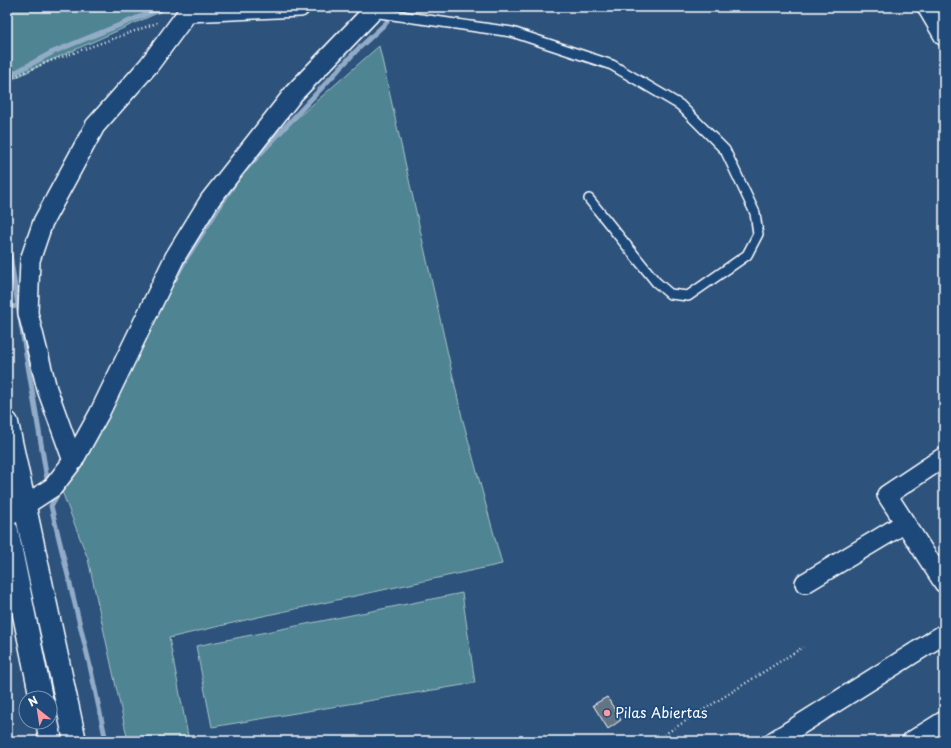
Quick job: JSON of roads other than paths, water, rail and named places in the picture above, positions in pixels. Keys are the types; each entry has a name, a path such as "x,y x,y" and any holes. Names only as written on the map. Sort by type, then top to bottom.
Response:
{"street":[{"path":"73,460 47,388 28,313 30,260 43,222 95,126 149,65 188,12 300,7"},
{"path":"932,9 944,36"},
{"path":"15,512 53,487 73,460 99,414 175,256 210,200 294,93 373,10"},
{"path":"7,423 15,512 56,690"},
{"path":"943,580 887,494 944,457"},
{"path":"805,583 905,523"},
{"path":"7,531 39,690"},
{"path":"774,741 944,634"},
{"path":"58,698 75,741"},
{"path":"912,741 944,721"},
{"path":"48,730 51,741"}],"lane":[{"path":"373,10 512,32 612,65 680,105 725,150 755,213 758,234 747,255 688,296 670,294 656,282 589,198"}],"waterway":[{"path":"7,77 53,52 164,7"},
{"path":"399,11 407,7"},
{"path":"245,170 356,51 387,22"},
{"path":"175,279 184,262 236,181"},
{"path":"7,235 18,306 7,307"},
{"path":"18,306 47,479"},
{"path":"60,490 51,506 90,666 106,741"}],"place":[{"name":"Pilas Abiertas","path":"607,713"}]}
